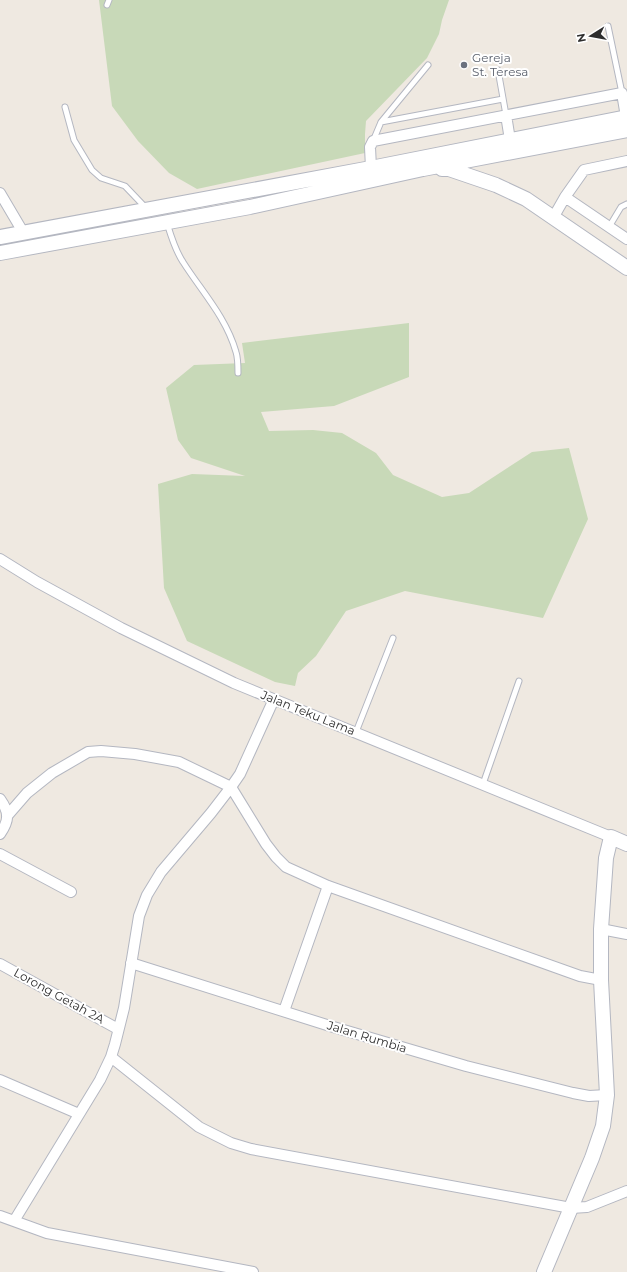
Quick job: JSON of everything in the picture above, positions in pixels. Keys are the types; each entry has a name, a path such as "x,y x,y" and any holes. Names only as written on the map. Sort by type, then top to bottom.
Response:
{"main road":[{"path":"0,237 371,168 510,140 627,121"},
{"path":"0,253 250,206 423,169 627,121"},
{"path":"423,169 449,169 496,185 526,199 627,268"},
{"path":"544,1272 592,1158 603,1126 607,1095 601,980 601,929 606,858 611,837"},
{"name":"Jalan Teku Lama","path":"611,837 627,844"}],"street":[{"path":"371,168 370,147 373,141 622,93 627,121"},
{"path":"506,115 510,140"},
{"path":"553,218 565,197 584,170 627,161"},
{"path":"0,193 23,232"},
{"path":"565,197 627,239"},
{"name":"Jalan Teku Lama","path":"0,559 37,582 121,628 234,683 611,837"},
{"path":"14,1220 100,1080 111,1057 124,1008 130,963 139,916 147,895 161,872 211,813 240,774 274,699"},
{"path":"7,816 27,793 52,773 88,752 101,751 135,754 179,762 231,787 266,844 286,867 301,875 580,976 601,980"},
{"path":"0,799 6,809 7,816 6,824 0,834"},
{"path":"0,854 71,892"},
{"path":"284,1011 328,886"},
{"path":"601,929 627,934"},
{"name":"Jalan Rumbia","path":"130,963 330,1026 466,1066 573,1093 589,1096 607,1095"},
{"name":"Lorong Getah 2A","path":"0,964 118,1028"},
{"path":"111,1057 199,1127 231,1144 571,1208 586,1206 627,1191"},
{"path":"0,1080 79,1114"},
{"path":"0,1216 47,1233 253,1272"}],"lane":[{"path":"608,26 622,93"},
{"path":"373,141 381,122 428,65"},
{"path":"498,70 506,115"},
{"path":"381,122 503,99"},
{"path":"65,107 74,140 92,170 101,178 125,186 146,209"},
{"path":"609,227 621,206 627,204"},
{"path":"167,222 173,241 183,262 214,304 229,333 237,353 238,373"},
{"path":"356,732 393,638"},
{"path":"482,784 519,681"}],"green space":[{"path":"99,0 449,0 439,34 427,58 366,121 365,153 197,189 169,173 138,141 112,106"},
{"path":"409,323 409,377 334,406 261,412 269,431 313,430 342,433 376,453 393,475 442,497 469,493 532,452 569,448 588,519 543,618 405,591 346,611 316,656 298,673 295,686 275,682 187,641 164,588 158,484 192,474 245,476 191,458 178,440 166,388 194,365 245,363 242,343"}],"place":[{"name":"Gereja St. Teresa","path":"464,65"}]}
